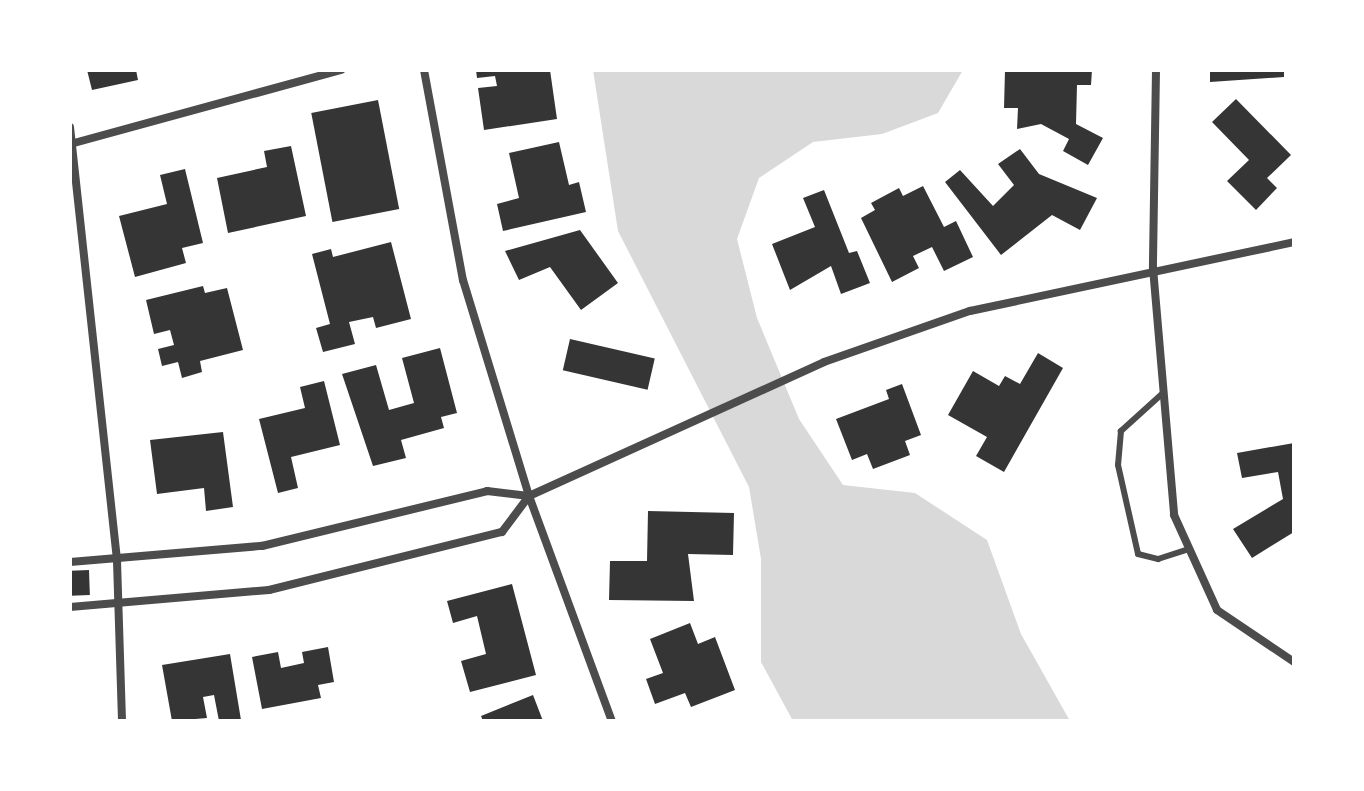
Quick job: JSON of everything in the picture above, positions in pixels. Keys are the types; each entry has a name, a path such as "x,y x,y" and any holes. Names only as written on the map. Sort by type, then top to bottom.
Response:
{"street":[{"path":"74,143 341,70"},
{"path":"424,70 463,280 529,496 612,721"},
{"path":"1156,70 1153,268 1174,515 1217,610 1294,662"},
{"path":"70,127 117,561 122,721"},
{"path":"70,607 120,606 269,590 418,557 502,532 529,496 692,419 824,362 970,311 1153,268 1294,242"},
{"path":"70,562 117,561 262,546 487,491 529,496"}],"lane":[{"path":"1163,393 1121,431 1118,465 1138,554 1158,559 1189,549"}],"shaded area":[{"path":"593,70 963,70 938,113 882,134 813,142 759,178 737,239 757,318 799,419 843,485 915,493 987,540 1021,634 1070,721 793,721 761,662 761,559 749,487 618,231"}],"building":[{"path":"87,70 136,70 138,80 92,90"},
{"path":"476,70 550,70 557,119 484,130 478,88 497,86 495,76 477,78"},
{"path":"1005,70 1092,70 1091,85 1077,85 1076,124 1103,138 1088,165 1063,151 1069,139 1041,124 1017,129 1018,108 1004,108"},
{"path":"1210,70 1284,70 1284,77 1210,82"},
{"path":"1236,99 1291,155 1267,178 1277,188 1256,210 1227,181 1249,160 1212,122"},
{"path":"378,100 399,209 332,222 311,113"},
{"path":"559,142 569,185 579,182 586,212 503,231 497,204 519,198 509,153"},
{"path":"291,146 306,216 228,233 217,178 267,167 264,151"},
{"path":"1020,149 1039,174 1097,198 1080,230 1052,215 1001,255 945,182 960,170 993,206 1014,185 998,164"},
{"path":"185,169 203,243 182,248 186,263 135,277 119,216 167,204 160,175"},
{"path":"923,186 944,227 956,221 973,257 944,271 932,247 913,256 919,268 892,282 861,218 875,210 871,203 899,188 903,196"},
{"path":"824,190 849,253 857,251 870,283 841,294 831,266 790,290 772,244 815,227 803,198"},
{"path":"580,230 618,283 581,310 550,267 519,280 505,251"},
{"path":"391,242 411,319 376,328 373,317 349,322 355,344 323,352 316,328 330,324 312,254 331,249 333,257"},
{"path":"203,286 205,293 227,288 243,350 200,361 202,372 182,378 178,362 162,366 158,349 174,345 170,330 154,334 146,300"},
{"path":"570,339 655,359 648,390 563,370"},
{"path":"440,348 457,413 441,417 444,428 401,440 406,458 373,466 342,374 376,365 389,410 414,403 402,358"},
{"path":"1038,353 1063,368 1004,472 976,456 987,437 948,415 973,371 999,386 1005,376 1020,384"},
{"path":"324,381 340,445 291,457 298,488 278,493 259,419 305,408 300,387"},
{"path":"902,384 921,435 905,441 910,455 873,469 867,454 852,460 836,419 889,399 886,390"},
{"path":"223,432 233,507 206,511 204,488 157,494 150,440"},
{"path":"1294,443 1294,532 1252,558 1233,529 1283,499 1278,472 1242,478 1237,453"},
{"path":"648,511 734,513 733,555 688,554 694,601 609,600 610,561 647,561"},
{"path":"89,570 90,595 71,596 70,571"},
{"path":"512,584 536,675 470,692 461,661 486,654 477,616 453,623 447,601"},
{"path":"690,623 698,644 715,637 735,690 691,707 685,693 655,704 646,679 663,673 650,639"},
{"path":"328,647 334,682 318,685 321,698 262,709 252,657 278,652 281,668 304,663 302,652"},
{"path":"230,654 241,720 219,721 214,695 203,697 207,718 172,721 162,665"},
{"path":"533,695 543,721 483,721 481,716"}]}
